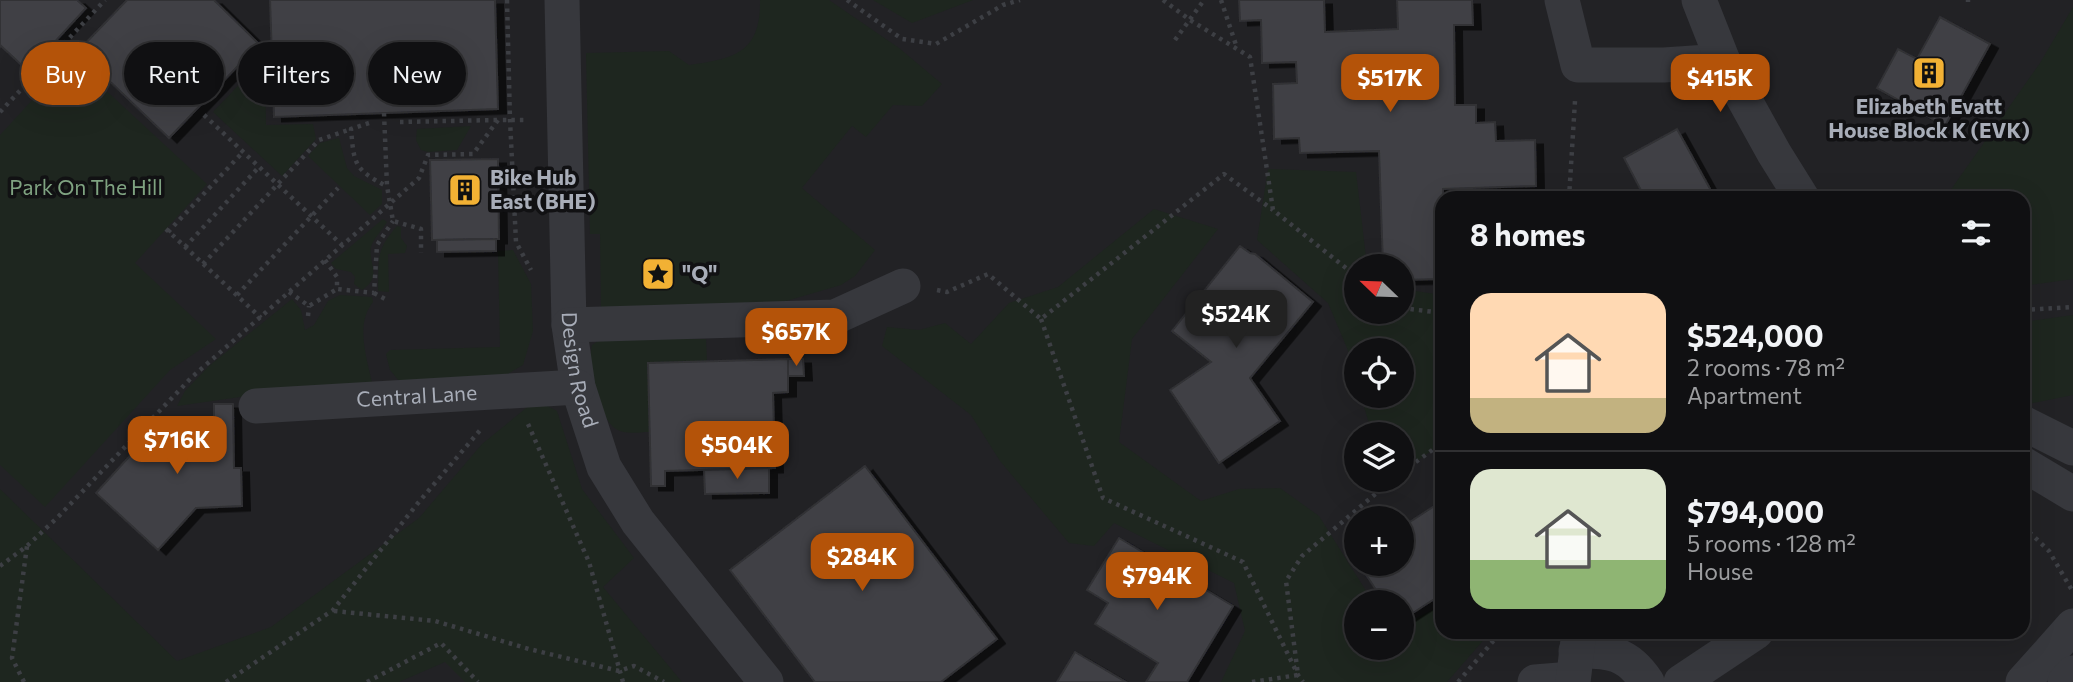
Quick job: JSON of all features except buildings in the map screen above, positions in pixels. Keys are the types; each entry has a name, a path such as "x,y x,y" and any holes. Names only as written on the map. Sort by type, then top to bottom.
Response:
{"street":[{"name":"Design Road","path":"562,0 569,325 578,387 604,467 638,522 766,682"},
{"path":"1562,0 1578,65 1664,65 1723,61"},
{"path":"1699,0 1723,61 1798,191"},
{"path":"569,325 835,317 903,286"},
{"name":"Central Lane","path":"256,406 578,387"},
{"path":"2030,418 2073,431"},
{"path":"2030,426 2073,448"},
{"path":"2030,468 2073,494"},
{"path":"2023,682 2073,626"},
{"path":"1681,682 1746,639"},
{"path":"1535,682 1603,650 1625,658 1647,682"},
{"path":"2065,682 2073,673"}],"path":[{"path":"0,112 105,0"},
{"path":"507,0 516,242 533,274"},
{"path":"846,0 902,39 936,44 1003,5 1020,0"},
{"path":"1163,0 1250,57 1273,210"},
{"path":"1175,40 1205,0"},
{"path":"1221,0 1238,49"},
{"path":"1569,191 1578,65"},
{"path":"374,293 377,245 393,221 387,186 384,113"},
{"path":"204,115 342,245"},
{"path":"0,566 58,517 192,377 419,178 428,155 472,154 498,120"},
{"path":"400,122 534,120"},
{"path":"203,264 319,140 369,123"},
{"path":"351,129 353,153 360,171 387,186"},
{"path":"243,152 167,230 261,318"},
{"path":"185,247 259,167"},
{"path":"1041,319 1224,174 1344,266"},
{"path":"237,295 338,188"},
{"path":"393,221 421,229 421,253"},
{"path":"325,260 337,277 337,289"},
{"path":"903,286 947,292 988,274 1041,319 1103,498 1243,562 1303,682"},
{"path":"309,306 337,289 374,293 389,302"},
{"path":"289,292 309,306"},
{"path":"308,316 309,306"},
{"path":"2030,310 2073,307"},
{"path":"1414,310 1435,312"},
{"path":"226,682 333,611 418,503 513,391 589,562 623,682"},
{"path":"1414,463 1435,448"},
{"path":"1298,675 1286,581 1302,556 1378,492"},
{"path":"2030,533 2049,551 2073,592"},
{"path":"24,682 12,658 27,545"},
{"path":"333,611 435,621 529,649 619,671 634,666 664,682"},
{"path":"1458,682 1495,639"},
{"path":"367,682 441,643 478,682"},
{"path":"1252,682 1298,675"}],"shaded area":[{"path":"0,0 2073,0 2073,682 0,682"}],"green space":[{"path":"760,0 829,0 899,48 942,84 922,106 893,105 866,137 852,126 802,188 875,250 855,276 841,285 769,306 601,311 600,234 590,234 586,53 669,51 689,65 719,60 732,56 750,42 756,32"},
{"path":"873,0 973,0 912,23"},
{"path":"2073,7 2073,279 2030,285 2030,191 1950,191 2040,63"},
{"path":"238,86 238,105 266,105 266,125 313,124 316,139 282,176 213,112 220,105 224,105 224,100"},
{"name":"Park On The Hill","path":"110,94 207,184 135,263 216,339 170,370 45,507 0,465 0,135 28,105 110,105"},
{"path":"471,126 457,150 428,152 421,150 416,140 417,129"},
{"path":"339,138 347,168 354,176 382,190 382,204 370,215 308,156 320,143"},
{"path":"1268,169 1356,172 1366,254 1344,254 1344,324 1414,324 1414,291 1435,294 1435,448 1414,463 1414,422 1369,422 1364,408 1414,408 1414,338 1344,338 1344,341 1328,303 1257,240"},
{"path":"1154,209 1218,229 1132,339 1119,442 1201,501 1239,489 1280,488 1319,516 1344,556 1344,576 1357,576 1365,590 1344,590 1344,660 1414,660 1414,619 1435,608 1435,639 1485,639 1447,682 1221,682 1245,631 1234,583 1114,523 1094,546 1069,543 1000,461 971,415 882,346 887,327 919,330 945,323 971,344 1009,303 1058,287"},
{"path":"383,219 387,222 371,247 372,280 362,290 354,284 355,277 351,272 336,269 331,263"},
{"path":"397,226 401,227 401,238 407,246 405,253 388,254 389,292 378,291 382,249"},
{"path":"513,250 531,284 533,331 523,365 506,375 400,382 390,370 386,354 390,350 500,347 498,251"},
{"path":"340,295 372,297 373,302 367,311 363,332 373,388 268,393 177,406 185,391 209,366 292,299 301,310 305,330 314,325 328,301"},
{"path":"2073,315 2073,395 2030,404 2030,321"},
{"path":"601,339 706,339 707,362 648,363 649,432 624,432 610,423 595,390 591,365 592,345"},
{"path":"536,400 557,411 582,489 634,558 603,587 682,682 465,682 445,662 399,682 0,682 0,489 177,661 271,627 419,518 482,444"}],"place":[{"name":"Elizabeth Evatt House Block K (EVK)","path":"1929,73"},
{"name":"Bike Hub East (BHE)","path":"465,190"},
{"name":"\"Q\"","path":"658,274"}]}
